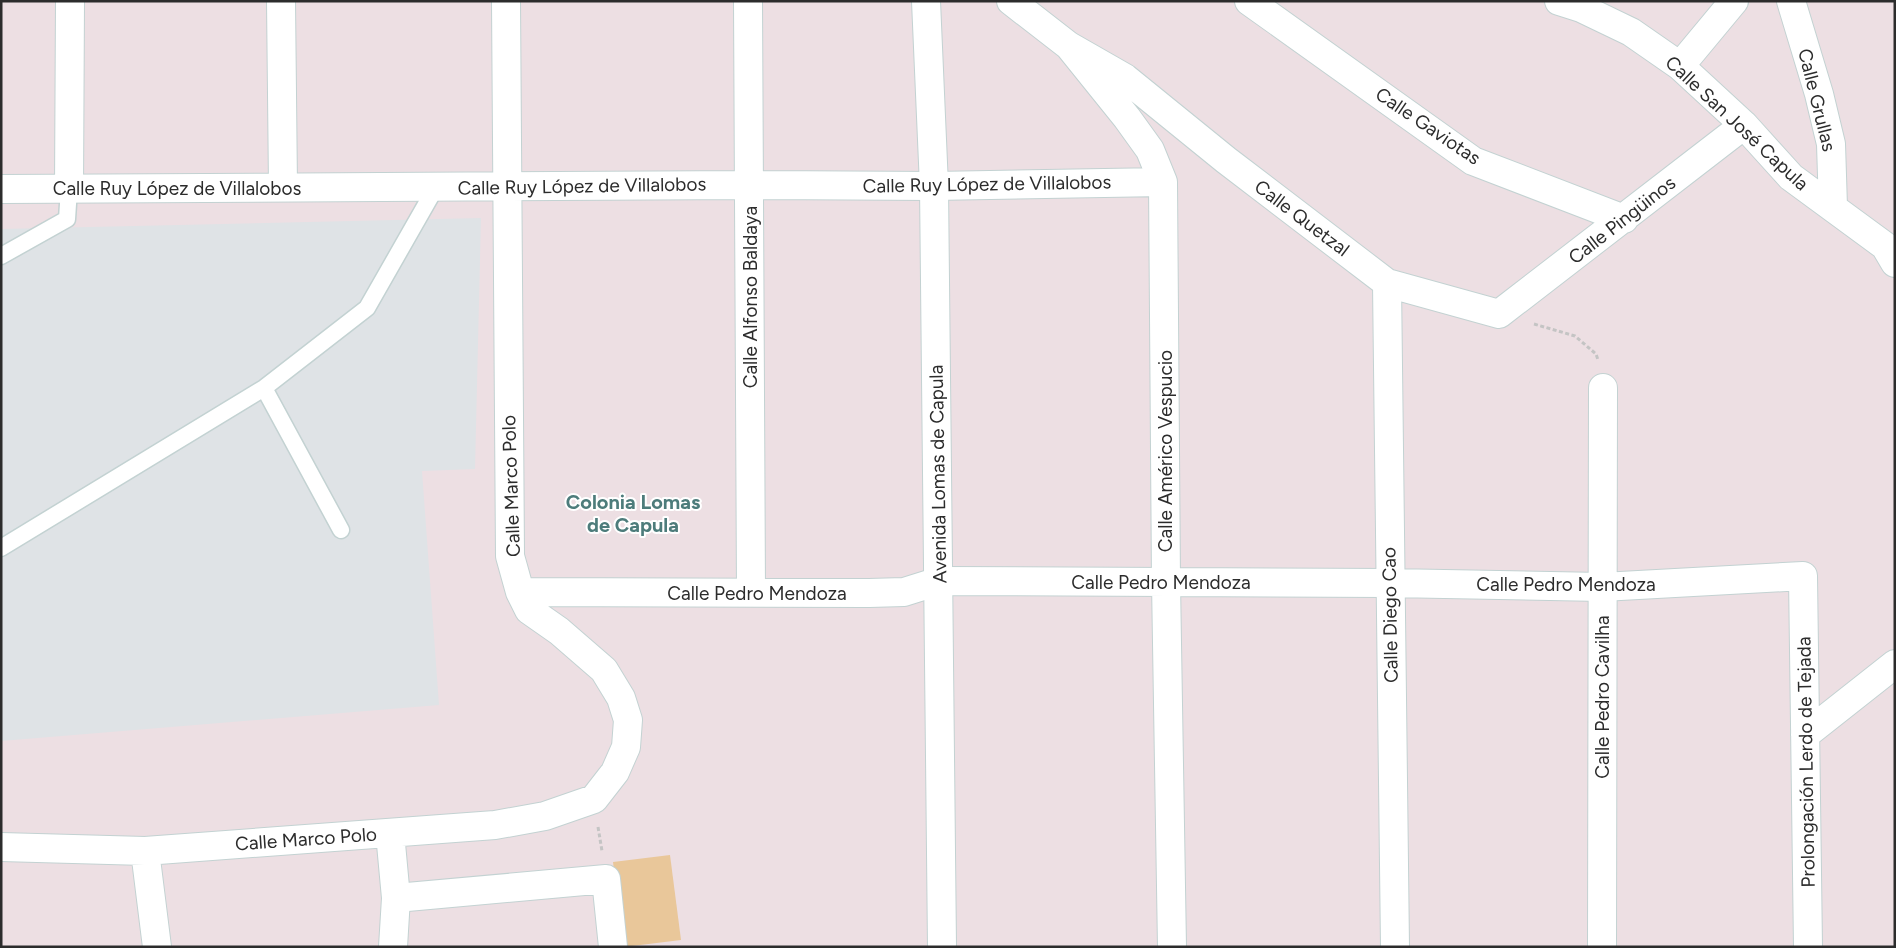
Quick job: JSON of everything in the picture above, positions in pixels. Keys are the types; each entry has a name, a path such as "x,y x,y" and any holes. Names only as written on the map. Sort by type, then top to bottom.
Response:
{"street":[{"path":"70,1 70,189"},
{"path":"281,1 283,187"},
{"name":"Calle Marco Polo","path":"1,847 145,850 495,825 545,816 594,799 615,772 626,747 628,720 621,698 604,670 559,631 530,610 520,592 510,556 506,1"},
{"name":"Calle Alfonso Baldaya","path":"748,1 751,592"},
{"name":"Avenida Lomas de Capula","path":"926,1 934,186 942,947"},
{"name":"Calle Quetzal","path":"1010,1 1069,46 1124,78 1226,160 1387,282 1499,314"},
{"name":"Calle Gaviotas","path":"1249,1 1473,161 1624,219"},
{"path":"1680,66 1734,1"},
{"name":"Calle Grullas","path":"1791,1 1819,94 1831,144 1833,207"},
{"name":"Calle San José Capula","path":"1575,4 1631,32 1680,66 1744,125 1791,177 1833,207"},
{"name":"Calle Américo Vespucio","path":"1069,46 1127,118 1150,150 1163,182 1166,582 1172,947"},
{"name":"Calle Pingüinos","path":"1499,314 1744,125"},
{"name":"Calle Ruy López de Villalobos","path":"1,189 750,185 934,186 1163,182"},
{"path":"1833,207 1891,251"},
{"name":"Calle Diego Cao","path":"1387,282 1395,947"},
{"name":"Calle Pedro Cavilha","path":"1602,947 1603,388"},
{"name":"Calle Pedro Mendoza","path":"520,592 869,593 904,592 939,581 1602,587 1803,576"},
{"name":"Prolongación Lerdo de Tejada","path":"1803,576 1808,947"},
{"path":"1805,735 1895,664"},
{"path":"390,833 396,898 393,947"},
{"path":"145,850 157,947"},
{"path":"396,898 606,879 613,947"}],"lane":[{"path":"1,548 264,388 367,308 436,187"},
{"path":"1,256 68,219 70,189"},
{"path":"264,388 341,530"}],"path":[{"path":"1499,314 1575,336 1596,354 1603,388"},
{"path":"594,799 606,879"}],"shaded area":[{"path":"481,218 475,469 422,471 439,705 1,741 1,229"},
{"path":"670,855 681,940 624,947 613,862"}],"district":[{"name":"Colonia Lomas de Capula","path":"633,514"}]}
